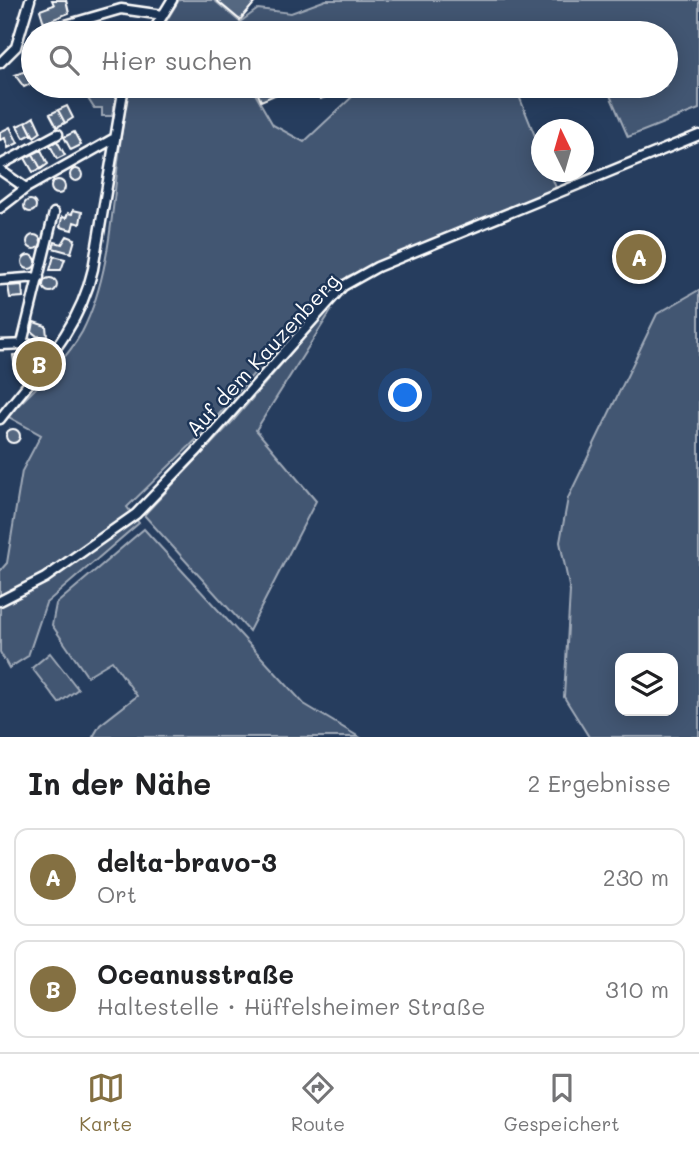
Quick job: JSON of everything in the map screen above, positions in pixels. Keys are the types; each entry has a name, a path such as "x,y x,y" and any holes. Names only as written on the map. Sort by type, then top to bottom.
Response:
{"street":[{"path":"24,21 30,0"},
{"path":"159,21 172,0"},
{"path":"80,21 121,9 163,15"},
{"path":"0,63 11,54 21,34"},
{"path":"0,419 52,358 76,319 90,284 122,98"},
{"path":"26,188 0,167 58,134"},
{"name":"Auf dem Kauzenberg","path":"0,601 45,578 136,514 223,422 343,286 377,267 699,135"},
{"path":"0,208 26,188 113,139"},
{"path":"22,343 54,213"},
{"path":"0,280 39,277"},
{"path":"0,345 22,343 52,358"}],"shaded area":[{"path":"179,0 214,0 239,21 166,21"},
{"path":"326,0 699,0 699,109 628,137 611,98 678,98 678,21 241,21 258,9 291,13"},
{"path":"88,98 116,98 112,116 102,116 102,108 94,108"},
{"path":"128,98 257,98 273,125 304,142 351,98 520,98 531,126 531,182 554,182 556,188 348,276 322,305 313,304 204,432 127,507 139,523 46,603 28,656 9,668 0,652 0,571 7,563 22,471 41,435 7,416 67,354 82,332 94,304 108,243"},
{"path":"699,290 699,737 589,737 564,697 570,591 560,542 568,498 657,314"},
{"path":"327,311 331,311 256,430 316,501 249,631 144,515 233,421"},
{"path":"144,529 304,704 359,737 93,737 100,725 137,696 112,661 87,676 52,625 56,604"},
{"path":"50,653 78,689 59,703 32,668"}],"building":[{"path":"52,0 66,0 69,13 43,21 40,10 54,5"},
{"path":"216,0 255,0 256,1 240,20"},
{"path":"21,73 21,83 15,75"},
{"path":"67,106 73,118 65,123 58,110"},
{"path":"58,110 65,123 57,127 50,114"},
{"path":"34,117 41,132 34,137 26,122"},
{"path":"26,122 32,134 24,138 17,126"},
{"path":"10,127 18,143 8,148 5,138 0,140 0,132"},
{"path":"74,132 81,145 71,150 64,137"},
{"path":"57,141 65,155 57,159 50,145"},
{"path":"41,150 48,164 41,169 33,154"},
{"path":"33,154 41,169 33,172 25,158"},
{"path":"76,169 82,175 76,181 70,175"},
{"path":"55,180 61,180 65,187 61,194 55,194 51,190 51,184"},
{"path":"30,200 36,206 30,212 24,206"},
{"path":"73,210 82,212 80,224 74,222 72,230 60,227 62,217 66,218"},
{"path":"34,235 39,237 39,247 34,249 29,247 27,242 29,237"},
{"path":"67,236 75,239 71,253 53,248 55,242 62,244"},
{"path":"26,255 32,255 36,262 32,269 26,269 22,265 22,259"},
{"path":"54,256 65,259 61,270 50,270"},
{"path":"50,278 55,280 55,290 50,292 45,290 43,285 45,280"},
{"path":"22,285 23,297 10,298 8,286"},
{"path":"34,322 46,326 47,337 37,336 32,332"},
{"path":"29,353 31,365 25,366 23,370 15,369 13,355"},
{"path":"13,429 18,431 18,441 13,443 8,441 6,436 8,431"}],"place":[{"name":"delta-bravo-3","path":"639,257"},
{"name":"Oceanusstraße","path":"39,364"}]}
